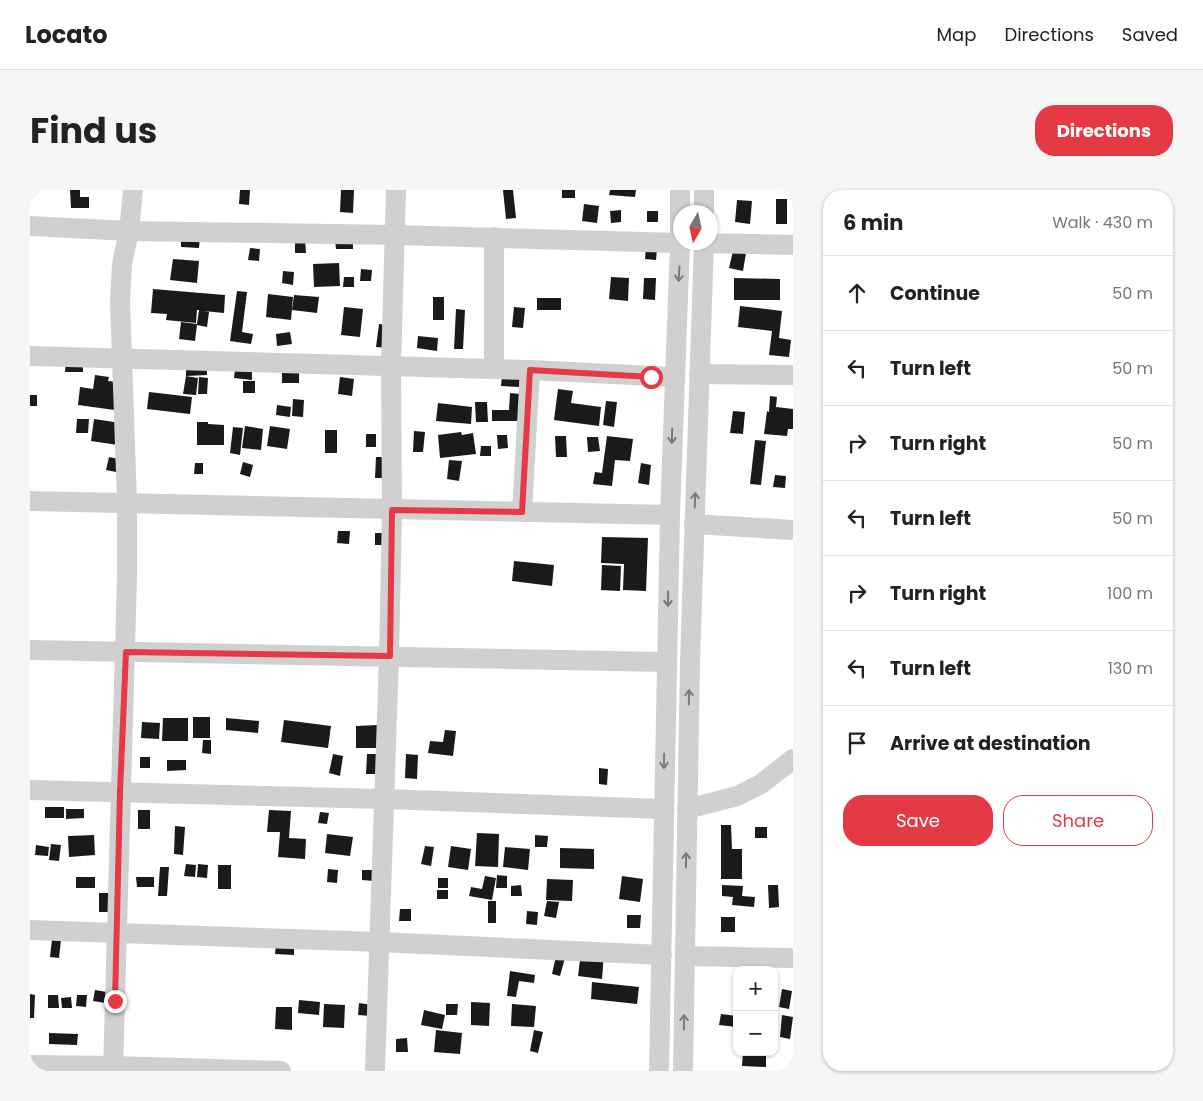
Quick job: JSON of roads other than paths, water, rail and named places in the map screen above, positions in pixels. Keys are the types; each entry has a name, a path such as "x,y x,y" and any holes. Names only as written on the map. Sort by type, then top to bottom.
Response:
{"street":[{"path":"113,1068 120,792 126,652 127,503 120,292 122,264 129,230 133,190"},
{"path":"375,1071 390,656 391,366 396,190"},
{"path":"680,190 680,205"},
{"path":"704,190 704,205"},
{"path":"30,226 129,230 673,242"},
{"path":"494,237 494,369"},
{"path":"718,243 793,244"},
{"path":"659,1071 666,662 680,250"},
{"path":"683,1071 694,524 704,250"},
{"path":"30,356 121,357 530,370 674,378"},
{"path":"522,512 530,370"},
{"path":"699,374 793,375"},
{"path":"30,501 670,515"},
{"path":"694,524 793,530"},
{"path":"30,650 666,662"},
{"path":"687,809 737,796 761,784 793,759"},
{"path":"30,790 384,799 663,809"},
{"path":"30,930 380,942 662,955"},
{"path":"686,956 793,958"},
{"path":"30,1065 281,1071"}]}
